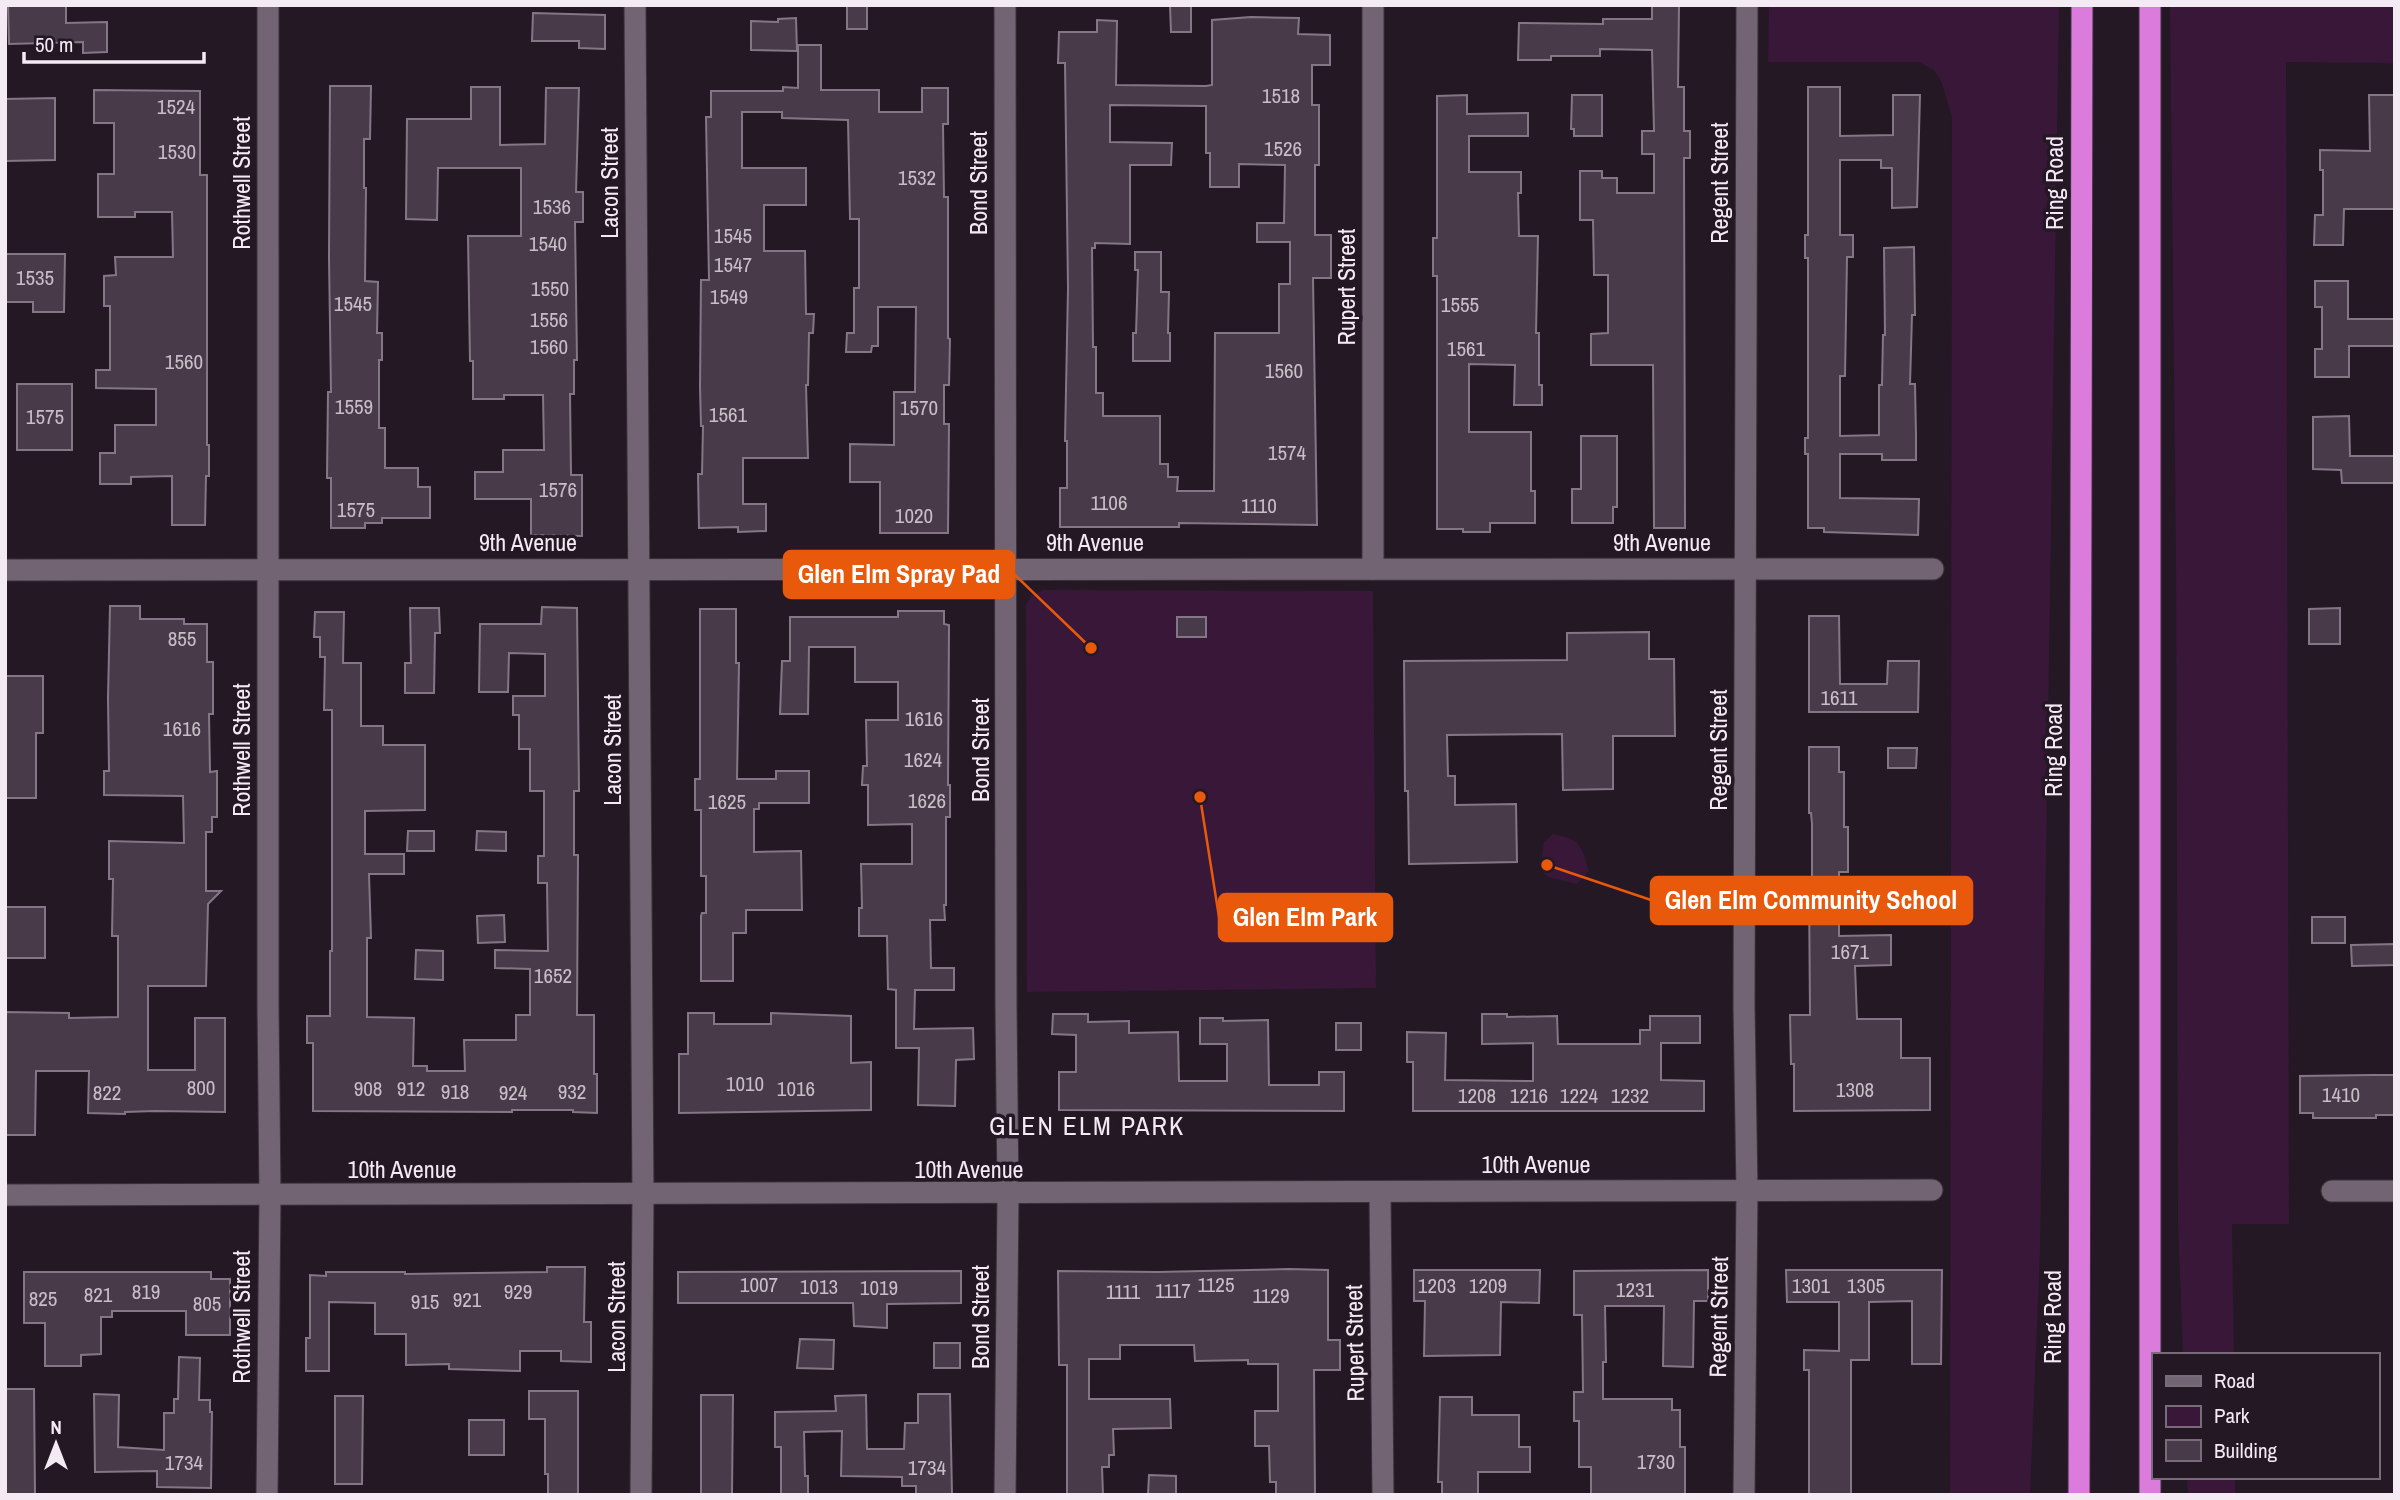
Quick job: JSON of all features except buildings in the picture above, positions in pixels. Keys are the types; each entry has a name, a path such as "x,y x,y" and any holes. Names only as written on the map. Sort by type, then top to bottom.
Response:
{"highway":[{"name":"Ring Road","path":"2079,1495 2082,5"},
{"path":"2150,1495 2151,5"}],"street":[{"name":"Rothwell Street","path":"267,1495 270,1196 268,5"},
{"name":"Lacon Street","path":"635,5 643,1196 641,1495"},
{"name":"Bond Street","path":"1005,5 1006,1006 1009,1196 1005,1495"},
{"name":"Rupert Street","path":"1373,5 1373,569"},
{"name":"Regent Street","path":"1744,1495 1747,1191 1744,1005 1746,5"},
{"name":"9th Avenue","path":"5,570 1933,569"},
{"name":"10th Avenue","path":"5,1195 1009,1196 1932,1190"},
{"path":"2332,1191 2395,1191"},
{"name":"Rupert Street","path":"1380,1192 1383,1495"}],"green space":[{"path":"1769,5 2059,5 2040,1251 2030,1495 1950,1495 1952,117 1942,83 1934,70 1919,62 1768,62"},
{"path":"2170,5 2395,5 2395,63 2286,62 2289,1224 2232,1224 2234,1353 2183,1353 2178,1223 2176,561"},
{"path":"1043,590 1373,591 1376,988 1027,992 1026,605 1031,596"},
{"path":"1553,834 1575,841 1581,849 1589,871 1577,884 1548,877 1540,869 1544,842"},
{"path":"2187,1479 2235,1479 2235,1495 2188,1495"}],"place":[{"name":"Glen Elm Spray Pad","path":"1091,648"},
{"name":"Glen Elm Park","path":"1200,797"},
{"name":"Glen Elm Community School","path":"1547,865"}],"district":[{"name":"GLEN ELM PARK","path":"1087,1126"}]}
